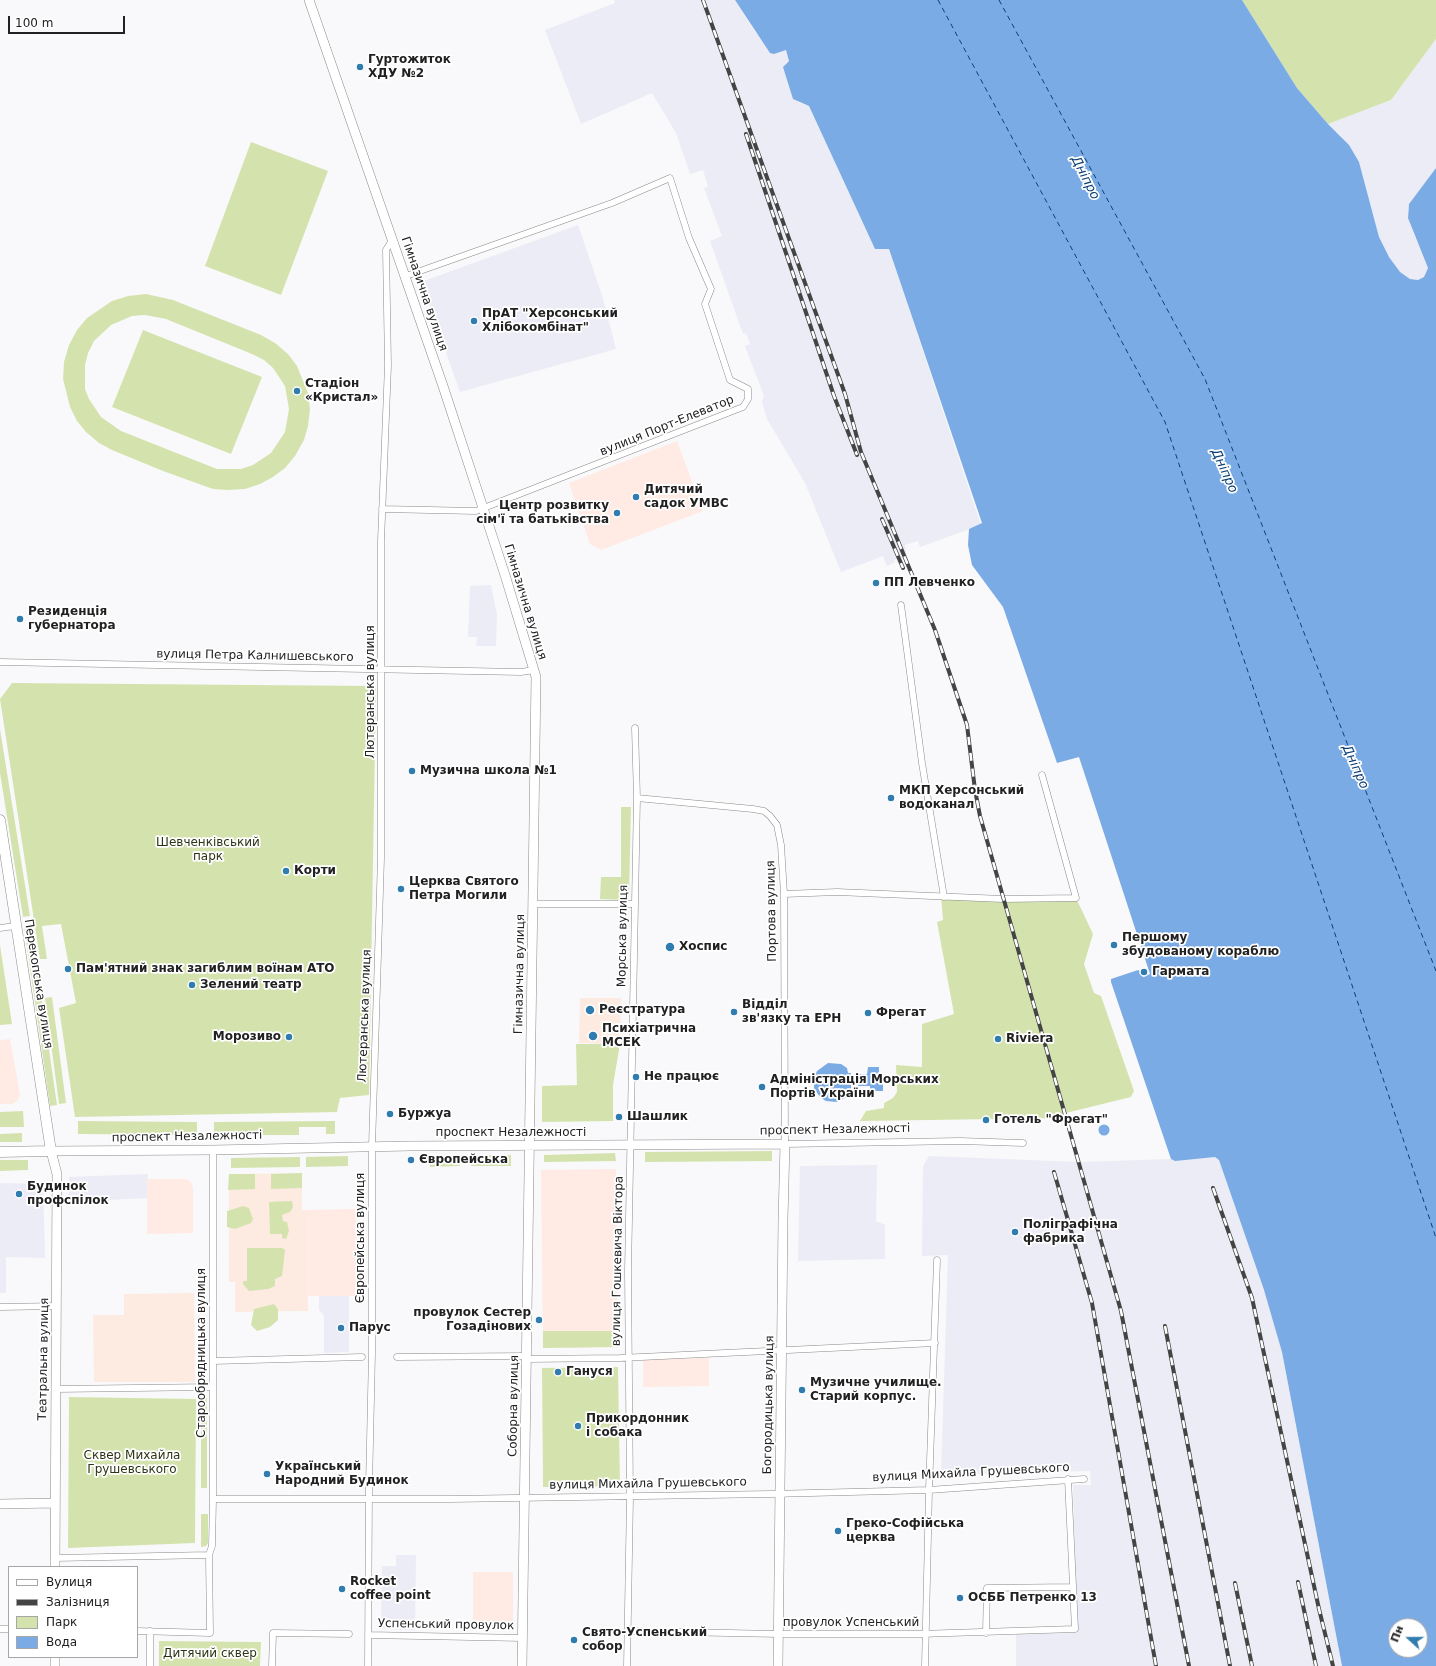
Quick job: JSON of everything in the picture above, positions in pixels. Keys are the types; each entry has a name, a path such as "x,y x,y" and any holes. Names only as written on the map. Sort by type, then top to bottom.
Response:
{"main road":[{"name":"Перекопська вулиця","path":"0,820 15,926 51,1151"},
{"name":"проспект Незалежності","path":"0,1152 51,1151"}],"street":[{"name":"Гімназична вулиця","path":"309,0 392,240 406,276 483,509 536,677 529,1146"},
{"name":"вулиця Порт-Елеватор","path":"382,509 476,512 743,408 748,399 748,389 730,380 705,304 711,289 689,238 670,178 612,203 406,276"},
{"name":"Лютеранська вулиця","path":"372,1146 380,916 382,509 388,365 386,250 392,240"},
{"path":"901,605 922,763 944,897"},
{"name":"вулиця Петра Калнишевського","path":"0,662 382,668 522,672 534,670"},
{"name":"Морська вулиця","path":"630,1145 637,798 635,728"},
{"path":"784,894 837,892 1003,900 1076,898 1042,775"},
{"name":"Портова вулиця","path":"637,798 764,811 777,825 781,846 784,894 785,1144"},
{"path":"533,904 634,904"},
{"path":"0,928 15,926"},
{"name":"проспект Незалежності","path":"51,1151 213,1150 372,1146 785,1144 960,1141 1023,1143"},
{"name":"Богородицька вулиця","path":"778,1666 785,1144"},
{"name":"вулиця Гошкевича Віктора","path":"627,1666 630,1497 628,1357 630,1145"},
{"name":"Європейська вулиця","path":"368,1666 368,1498 372,1353 372,1146"},
{"name":"Соборна вулиця","path":"522,1666 529,1146"},
{"name":"Старообрядницька вулиця","path":"150,1631 210,1633 209,1555 212,1546 213,1499 213,1150"},
{"name":"Театральна вулиця","path":"51,1151 57,1174 55,1562"},
{"path":"925,1666 929,1490 937,1260"},
{"path":"0,1306 57,1306"},
{"path":"397,1357 628,1357 783,1351 791,1348 935,1343"},
{"path":"213,1361 362,1357"},
{"path":"56,1389 212,1387"},
{"path":"986,1633 987,1588 1073,1587 1068,1479"},
{"name":"вулиця Михайла Грушевського","path":"213,1499 630,1497 929,1490 1084,1479"},
{"path":"0,1504 55,1503"},
{"path":"55,1562 209,1555"},
{"name":"провулок Успенський","path":"627,1631 779,1634 926,1634 1075,1629 1073,1587"},
{"path":"138,1631 150,1631 150,1666"},
{"path":"272,1666 273,1633 349,1634"},
{"name":"Успенський провулок","path":"368,1634 522,1638"}],"shaded area":[{"path":"614,0 735,0 754,30 774,54 786,50 789,61 785,64 799,103 809,106 875,249 889,249 981,525 920,547 918,541 905,545 907,555 894,560 895,562 887,566 883,556 841,572 805,483 767,419 762,402 764,396 745,346 750,344 746,333 743,334 710,241 722,236 704,188 708,186 703,170 690,174 676,133 652,93 581,124 545,30 615,3"},
{"path":"1436,39 1436,168 1409,204 1408,211 1411,227 1428,268 1424,277 1418,280 1410,279 1400,273 1389,257 1379,237 1359,162 1340,135 1328,124 1391,100"},
{"path":"578,225 602,295 616,349 460,392 421,282"},
{"name":"Дитячий садок УМВС","path":"677,441 703,511 601,550 590,544 569,483"},
{"path":"491,585 497,615 496,646 476,646 477,637 468,637 470,586"},
{"path":"580,998 621,998 620,1044 579,1043"},
{"path":"10,1039 20,1095 17,1101 12,1104 0,1104 0,1040"},
{"path":"929,1156 1079,1162 1173,1160 1215,1157 1219,1160 1273,1317 1282,1352 1342,1666 1016,1666 1016,1634 1077,1633 1073,1485 1091,1485 1090,1471 941,1475 948,1255 922,1256 923,1166"},
{"path":"877,1165 876,1221 885,1225 885,1259 798,1261 800,1166"},
{"path":"616,1169 618,1347 543,1348 541,1170"},
{"path":"302,1173 302,1210 307,1210 308,1311 235,1312 235,1282 229,1282 229,1174"},
{"path":"148,1174 147,1198 69,1202 69,1177"},
{"path":"147,1179 185,1179 191,1182 193,1188 193,1233 147,1234"},
{"path":"0,1183 43,1184 45,1258 6,1257 6,1293 0,1293"},
{"path":"356,1209 357,1296 308,1296 307,1210"},
{"path":"194,1293 195,1382 94,1382 93,1315 124,1315 124,1294"},
{"name":"Парус","path":"319,1296 349,1296 349,1352 324,1353 324,1316 319,1310"},
{"path":"709,1358 709,1386 643,1387 643,1359"},
{"path":"396,1555 416,1555 415,1630 381,1629 382,1566 396,1566"},
{"path":"473,1572 513,1572 513,1630 473,1630"}],"green space":[{"path":"1242,0 1436,0 1436,39 1391,100 1328,124 1297,88"},
{"path":"251,142 328,171 281,295 205,266"},
{"name":"Стадіон «Кристал»","path":"146,294 173,300 261,335 275,343 288,354 297,366 308,393 310,409 308,426 304,440 295,456 285,468 260,484 245,489 213,489 163,471 112,450 99,443 86,432 77,421 70,407 63,379 64,362 69,345 77,330 87,318 112,301 128,296","holes":["145,315 166,319 252,354 264,360 273,368 285,386 289,409 285,432 271,453 253,465 241,469 217,469 121,431 101,417 89,399 85,389 85,365 88,353 94,341 111,325 132,316"]},
{"path":"143,330 262,377 231,454 112,407"},
{"name":"Шевченківський парк","path":"12,683 376,686 369,1095 340,1098 337,1112 75,1117 59,1008 76,1003 61,924 42,926 47,959 40,959 0,699"},
{"path":"0,729 30,916 23,917 0,773"},
{"path":"621,807 631,807 629,896 625,900 600,899 601,877 621,877"},
{"path":"941,897 1076,898 1093,934 1084,964 1094,993 1101,996 1134,1091 1131,1097 1066,1113 1067,1118 860,1121 866,1111 884,1108 884,1103 893,1098 897,1092 896,1065 922,1067 922,1024 954,1014 937,922 943,920"},
{"path":"31,925 57,1105 50,1106 24,926"},
{"path":"0,945 12,1024 0,1025"},
{"path":"52,997 66,1103 59,1104 45,998"},
{"path":"576,1044 620,1044 613,1085 613,1121 542,1122 542,1086 577,1085"},
{"path":"23,1111 24,1127 0,1127 0,1112"},
{"path":"78,1121 197,1122 197,1135 78,1134"},
{"path":"335,1121 335,1134 326,1134 326,1127 299,1127 299,1135 214,1135 214,1122"},
{"path":"22,1133 22,1142 0,1142 0,1134"},
{"path":"772,1151 772,1161 645,1162 645,1152"},
{"path":"615,1153 616,1161 544,1162 544,1155"},
{"path":"459,1155 460,1166 430,1167 430,1156"},
{"path":"471,1155 511,1155 511,1166 471,1166"},
{"path":"348,1156 348,1166 306,1167 306,1157"},
{"path":"300,1157 300,1167 231,1168 231,1158"},
{"path":"0,1160 28,1160 28,1170 0,1171"},
{"path":"302,1173 302,1188 271,1189 271,1174"},
{"path":"229,1174 255,1174 255,1189 228,1190"},
{"path":"292,1201 293,1207 290,1212 282,1215 283,1221 287,1222 289,1231 286,1239 282,1238 282,1234 270,1234 269,1202"},
{"path":"243,1206 249,1208 253,1219 251,1223 235,1229 227,1227 227,1211"},
{"path":"247,1248 282,1248 285,1250 282,1276 275,1279 275,1286 268,1289 249,1291 243,1284 243,1281 247,1281"},
{"path":"274,1304 278,1309 278,1320 270,1327 257,1331 251,1325 254,1309"},
{"path":"543,1331 618,1331 618,1347 543,1348"},
{"path":"618,1367 620,1486 543,1487 542,1368"},
{"name":"Сквер Михайла Грушевського","path":"69,1397 196,1399 195,1543 68,1548"},
{"path":"201,1397 207,1397 207,1488 201,1488"},
{"path":"201,1514 208,1514 208,1543 206,1546 201,1547"},
{"name":"Дитячий сквер","path":"159,1641 261,1642 260,1666 159,1666"}],"water":[{"name":"Дніпро","path":"735,0 1242,0 1297,88 1328,124 1349,145 1359,162 1379,237 1389,257 1400,272 1410,279 1418,280 1424,277 1428,268 1408,218 1409,204 1436,168 1436,1666 1342,1666 1282,1352 1264,1290 1219,1160 1215,1157 1175,1161 1171,1159 1111,982 1111,979 1138,970 1143,977 1150,974 1079,757 1057,763 1003,607 972,565 968,545 969,529 982,523 889,249 875,249 809,106 793,99 783,67 789,61 786,50 774,54 770,53"},
{"path":"828,1063 841,1064 847,1068 848,1073 851,1073 851,1092 847,1092 847,1097 837,1102 826,1101 821,1098 814,1089 814,1077 817,1071"},
{"path":"868,1067 879,1067 879,1075 883,1075 883,1091 870,1091 870,1086 858,1086 858,1074 867,1074"},
{"path":"1104,1124 1108,1126 1110,1130 1108,1134 1104,1136 1100,1134 1098,1130 1100,1126"}],"ferry route":[{"path":"938,0 1165,422 1436,1238"},
{"path":"999,0 1205,379 1436,971"}],"railway":[{"path":"703,0 845,394 861,452 935,630 967,725 975,790 980,816 1121,1311 1189,1666"},
{"path":"746,134 834,396 857,455"},
{"path":"882,519 903,568"},
{"path":"1054,1172 1092,1303 1156,1666"},
{"path":"1213,1188 1252,1298 1319,1609 1333,1666"},
{"path":"1165,1326 1230,1666"},
{"path":"1298,1582 1316,1666"},
{"path":"1235,1583 1252,1666"}],"place":[{"name":"Гуртожиток ХДУ №2","path":"360,67"},
{"name":"ПрАТ \"Херсонський Хлібокомбінат\"","path":"474,321"},
{"name":"Стадіон «Кристал»","path":"297,391"},
{"name":"Дитячий садок УМВС","path":"636,497"},
{"name":"Центр розвитку сім'ї та батьківства","path":"617,513"},
{"name":"ПП Левченко","path":"876,583"},
{"name":"Резиденція губернатора","path":"20,619"},
{"name":"Музична школа №1","path":"412,771"},
{"name":"МКП Херсонський водоканал","path":"891,798"},
{"name":"Корти","path":"286,871"},
{"name":"Церква Святого Петра Могили","path":"401,889"},
{"name":"Першому збудованому кораблю","path":"1114,945"},
{"name":"Хоспис","path":"670,947"},
{"name":"Пам'ятний знак загиблим воїнам АТО","path":"68,969"},
{"name":"Гармата","path":"1144,972"},
{"name":"Зелений театр","path":"192,985"},
{"name":"Реєстратура","path":"590,1010"},
{"name":"Відділ зв'язку та ЕРН","path":"734,1012"},
{"name":"Фрегат","path":"868,1013"},
{"name":"Психіатрична МСЕК","path":"593,1036"},
{"name":"Морозиво","path":"289,1037"},
{"name":"Riviera","path":"998,1039"},
{"name":"Не працює","path":"636,1077"},
{"name":"Адміністрація Морських Портів України","path":"762,1087"},
{"name":"Буржуа","path":"390,1114"},
{"name":"Шашлик","path":"619,1117"},
{"name":"Готель \"Фрегат\"","path":"986,1120"},
{"name":"Європейська","path":"411,1160"},
{"name":"Будинок профспілок","path":"19,1194"},
{"name":"Поліграфічна фабрика","path":"1015,1232"},
{"name":"провулок Сестер Гозадінових","path":"539,1320"},
{"name":"Парус","path":"341,1328"},
{"name":"Гануся","path":"558,1372"},
{"name":"Музичне училище. Старий корпус.","path":"802,1390"},
{"name":"Прикордонник і собака","path":"578,1426"},
{"name":"Український Народний Будинок","path":"267,1474"},
{"name":"Греко-Софійська церква","path":"838,1531"},
{"name":"Rocket coffee point","path":"342,1589"},
{"name":"ОСББ Петренко 13","path":"960,1598"},
{"name":"Свято-Успенський собор","path":"574,1640"}]}
